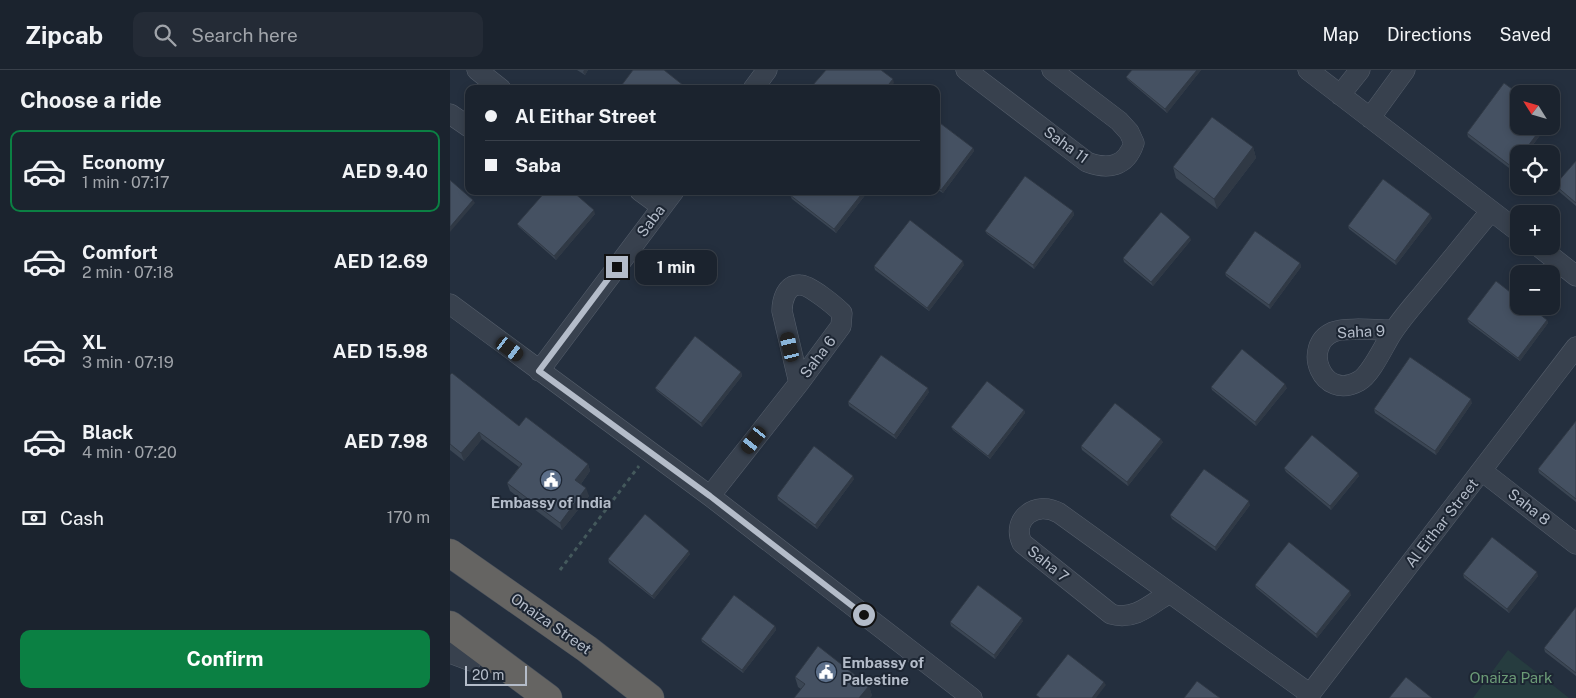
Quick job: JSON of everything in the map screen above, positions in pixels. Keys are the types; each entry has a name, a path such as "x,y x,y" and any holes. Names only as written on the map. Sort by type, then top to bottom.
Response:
{"highway":[{"name":"Onaiza Street","path":"450,553 587,649 650,698"},
{"path":"450,625 545,696"},
{"path":"457,653 545,696"}],"street":[{"path":"477,70 496,85"},
{"path":"756,85 767,70"},
{"name":"Saha 11","path":"980,73 1087,162 1096,166 1108,167 1118,164 1130,154 1132,149 1134,143 1129,132 1119,121 1052,70"},
{"path":"1308,70 1510,225"},
{"path":"1340,95 1360,70"},
{"path":"1370,118 1405,70"},
{"path":"450,114 465,124"},
{"path":"646,195 662,207"},
{"name":"Saba","path":"539,371 671,195"},
{"name":"Saha 9","path":"1393,330 1491,211"},
{"path":"1549,255 1576,276"},
{"path":"450,304 710,496 972,698"},
{"name":"Al Eithar Street","path":"1308,696 1576,347"},
{"name":"Saha 6","path":"710,496 799,383"},
{"name":"Saha 8","path":"1482,471 1576,544"},
{"name":"Saha 7","path":"1169,593 1130,616 1122,617 1112,614 1027,548 1022,543 1018,534 1020,526 1024,519 1038,508 1050,508 1169,593 1308,696"}],"path":[{"path":"560,570 650,452"}],"green space":[{"name":"Onaiza Park","path":"1508,650 1569,698 1473,698"}],"building":[{"path":"633,70 664,70 683,85 622,85"},
{"path":"826,70 881,70 893,79 888,85 813,85"},
{"path":"1132,70 1197,70 1165,109 1126,77"},
{"path":"1504,83 1510,87 1510,135 1536,135 1529,145 1510,145 1510,165 1467,133"},
{"path":"1212,117 1253,147 1214,199 1173,167"},
{"path":"940,123 973,148 940,189"},
{"path":"1576,161 1576,203 1560,189 1560,179"},
{"path":"1025,176 1073,211 1033,265 985,231"},
{"path":"1383,179 1430,214 1395,261 1348,226"},
{"path":"450,180 473,200 450,227"},
{"path":"542,195 577,195 594,210 554,256 517,224"},
{"path":"790,195 861,195 834,229"},
{"path":"1161,212 1190,237 1151,282 1123,258"},
{"path":"910,220 963,261 927,308 874,266"},
{"path":"1255,231 1300,263 1269,305 1225,273"},
{"path":"1496,281 1510,292 1510,315 1541,315 1547,320 1518,358 1467,319"},
{"path":"695,336 741,372 701,423 655,388"},
{"path":"1242,349 1285,384 1255,422 1211,387"},
{"path":"881,355 928,388 894,435 848,402"},
{"path":"1410,357 1471,399 1435,451 1374,409"},
{"path":"452,373 519,426 526,417 588,464 575,480 586,488 560,523 507,483 522,464 479,432 461,453 450,444 450,375"},
{"path":"987,381 1024,410 988,456 951,427"},
{"path":"1115,403 1161,439 1127,482 1081,446"},
{"path":"1576,421 1576,499 1538,469"},
{"path":"1312,435 1358,473 1330,506 1284,468"},
{"path":"814,446 853,476 815,525 777,496"},
{"path":"1204,469 1249,501 1215,547 1170,515"},
{"path":"645,514 689,551 652,596 608,559"},
{"path":"1492,537 1537,572 1507,609 1463,574"},
{"path":"1289,542 1350,591 1316,634 1255,585"},
{"path":"978,585 1022,618 994,655 950,622"},
{"path":"734,595 775,626 742,670 701,639"},
{"path":"1576,607 1576,673 1544,648"},
{"name":"Embassy of Palestine","path":"818,646 869,686 859,698 794,698 805,684 795,677"},
{"path":"1068,654 1104,682 1092,698 1040,698 1036,695"},
{"path":"1406,677 1432,698 1389,698"},
{"path":"1197,681 1220,698 1184,698"}],"place":[{"name":"Embassy of India","path":"551,480"},
{"name":"Embassy of Palestine","path":"826,672"}],"route":[{"path":"617,267 539,371 710,496 864,615"}]}
